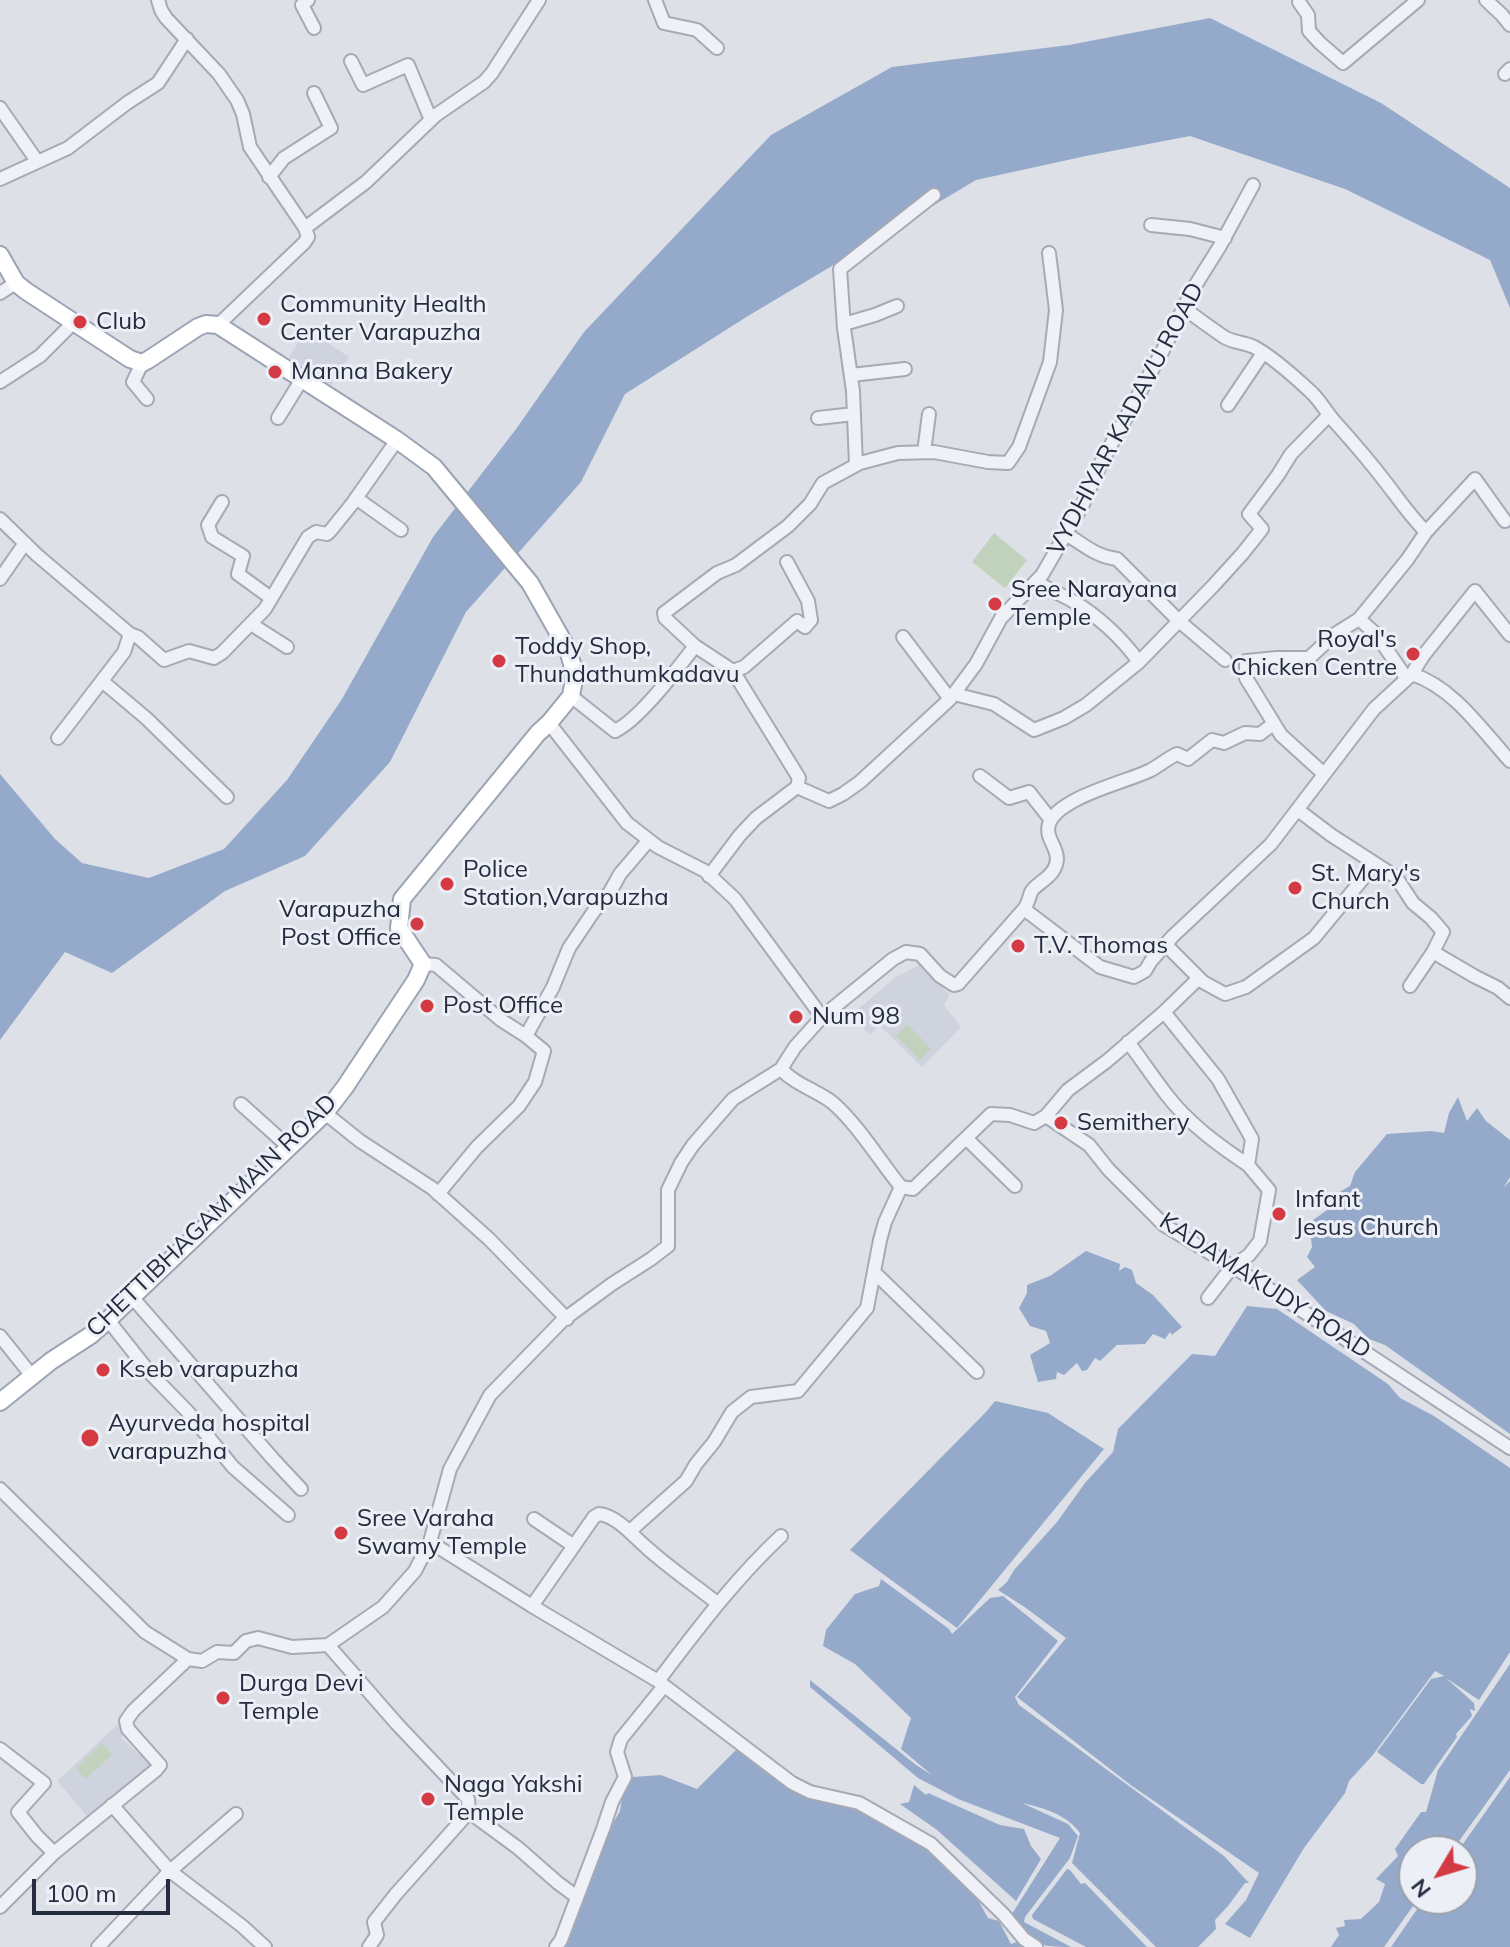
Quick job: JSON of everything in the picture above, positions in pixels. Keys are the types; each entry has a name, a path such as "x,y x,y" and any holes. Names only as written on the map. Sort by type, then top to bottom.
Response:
{"main road":[{"path":"0,255 16,283 130,359 142,363 198,327 218,325 434,467 530,583 568,650 575,674 571,696 402,899 399,928 423,964"},
{"name":"CHETTIBHAGAM MAIN ROAD","path":"0,1402 108,1320 325,1113 416,980 423,964"}],"street":[{"path":"158,0 166,18 219,74 237,100 250,147 308,237 218,325"},
{"path":"308,0 302,5 314,28"},
{"path":"305,228 366,182 431,120 484,82 539,0"},
{"path":"655,0 664,23 697,30 717,48"},
{"path":"1299,2 1308,15 1309,31 1343,63 1418,0"},
{"path":"1486,0 1510,25"},
{"path":"0,179 68,148 158,83 187,39"},
{"path":"351,61 363,85 408,65 431,120"},
{"path":"269,177 284,158 331,128 314,93"},
{"path":"0,108 37,161"},
{"name":"VYDHIYAR KADAVU ROAD","path":"797,787 829,801 843,794 860,782 952,696 976,664 1001,618 1036,582 1066,534 1193,289 1253,185"},
{"path":"856,465 840,269 934,195"},
{"path":"1151,225 1190,229 1225,238"},
{"path":"709,876 740,835 756,818 797,787 799,778 733,671 695,646 665,618 664,613 788,526 810,504 823,483 856,465 898,453 924,452 1008,463 1019,447 1050,362 1056,310 1049,253"},
{"path":"0,293 16,283"},
{"path":"844,324 897,306"},
{"path":"1184,308 1226,338 1263,353 1315,396 1426,532"},
{"path":"0,382 40,356 74,322"},
{"path":"1228,405 1263,353"},
{"path":"142,363 133,382 147,399"},
{"path":"851,375 905,369"},
{"path":"278,418 302,379"},
{"path":"818,418 854,414"},
{"path":"924,452 929,414"},
{"path":"903,637 952,696 994,704 1034,730 1064,718 1086,705 1139,662 1223,575 1262,529 1249,514 1291,454 1329,415"},
{"path":"0,519 130,634 138,637 164,660 189,651 214,658 265,609 308,537 316,532 327,534 331,530 397,440"},
{"path":"1324,774 1273,724 1246,678 1246,661 1309,658 1335,634 1359,619 1426,532 1475,479 1505,521"},
{"path":"356,498 401,530"},
{"path":"222,502 208,525 212,537 243,556 238,574 271,598"},
{"path":"1066,534 1091,551 1117,559 1179,621 1225,660"},
{"path":"0,579 25,543"},
{"path":"733,671 744,667 797,621 805,627 811,620 808,601 787,562"},
{"path":"1036,582 1085,610 1129,647 1139,662"},
{"path":"1024,909 1100,967 1134,977 1145,971 1186,923 1271,844 1374,709 1409,676 1475,591 1510,635"},
{"path":"1359,619 1376,634 1409,676 1436,685 1454,699 1510,761"},
{"path":"251,624 287,647"},
{"path":"58,738 124,652 130,634"},
{"path":"571,696 615,731 624,727 657,693 695,646"},
{"path":"102,681 146,718 227,797"},
{"path":"549,723 627,823 658,847 705,871 735,899 822,1017"},
{"path":"0,1489 140,1627 188,1659 202,1661 217,1652 234,1653 246,1641 258,1638 292,1647 328,1645 383,1607 415,1571 430,1542 450,1469 490,1395 563,1320 668,1246 668,1190 681,1163 711,1122 733,1099 781,1069 795,1047 822,1017 893,959 906,952 920,954 948,983 958,984 1024,909 1032,889 1042,884 1053,870 1057,859 1049,840 1048,827 1064,808 1081,797 1151,770 1177,754 1188,759 1212,740 1224,743 1245,733 1260,734 1273,724"},
{"path":"980,776 1009,798 1029,792 1051,820"},
{"path":"1298,810 1396,877 1413,903 1443,932 1410,986"},
{"path":"526,1036 553,987 569,948 620,874 649,840"},
{"path":"1166,945 1203,982 1225,994 1246,987 1314,938 1375,864"},
{"path":"1433,952 1498,988 1510,998"},
{"path":"423,964 436,965 501,1020 544,1051 535,1082 519,1106 477,1147 438,1194"},
{"path":"781,1069 788,1077 831,1101 901,1187 913,1189 991,1114 1010,1115 1034,1123 1046,1116 1068,1090 1164,1012 1199,978"},
{"path":"1164,1012 1218,1079 1252,1139 1248,1165"},
{"path":"1128,1042 1167,1096 1216,1144 1248,1165 1269,1190 1260,1241 1249,1255 1232,1267 1208,1298"},
{"path":"241,1104 290,1148"},
{"path":"325,1113 360,1141 432,1188 489,1239 567,1319"},
{"name":"KADAMAKUDY ROAD","path":"1046,1116 1089,1145 1109,1170 1164,1225 1510,1448"},
{"path":"966,1138 1015,1186"},
{"path":"630,1531 686,1481 732,1412 751,1397 798,1391 867,1308 882,1231 901,1187"},
{"path":"875,1273 977,1372"},
{"path":"132,1297 301,1489"},
{"path":"108,1320 233,1467 288,1515"},
{"path":"0,1336 32,1376"},
{"path":"532,1606 599,1514 604,1514 630,1531 717,1603"},
{"path":"534,1519 574,1546"},
{"path":"556,1947 612,1802 625,1777 617,1752 621,1739 717,1603 781,1536"},
{"path":"430,1542 661,1684 792,1783 810,1792 859,1803 931,1844 1004,1915 1024,1939 1036,1947"},
{"path":"328,1645 468,1799 469,1812 374,1922 377,1935 369,1947"},
{"path":"0,1906 54,1853 160,1765 128,1729 126,1721 188,1659"},
{"path":"0,1749 44,1783 18,1812 54,1853"},
{"path":"112,1805 170,1871 265,1947"},
{"path":"469,1812 577,1897"},
{"path":"98,1947 170,1871 236,1814"}],"shaded area":[{"path":"307,329 349,357 331,385 289,357"},
{"path":"919,965 950,995 944,1005 961,1027 922,1067 879,1025 870,1035 851,1015 896,977"},
{"path":"119,1723 127,1732 121,1738 153,1766 91,1821 57,1781"}],"green space":[{"path":"994,533 1027,560 1005,588 972,562"},
{"path":"907,1024 931,1049 920,1060 896,1036"},
{"path":"102,1743 112,1755 85,1779 76,1768"}],"water":[{"path":"1210,18 1381,103 1510,188 1510,308 1490,260 1345,189 1190,136 976,180 748,316 625,394 581,482 466,612 390,762 305,856 225,891 112,973 65,952 0,1040 0,774 55,839 82,863 149,878 224,849 287,780 342,699 433,537 516,429 584,332 771,135 892,67 1069,45"},
{"path":"1458,1097 1467,1121 1477,1108 1486,1121 1510,1140 1510,1177 1504,1187 1510,1181 1510,1434 1385,1345 1369,1339 1354,1324 1326,1311 1297,1280 1315,1267 1307,1257 1312,1247 1309,1223 1327,1210 1336,1194 1350,1186 1355,1172 1387,1134 1444,1133 1449,1113"},
{"path":"1086,1251 1120,1264 1119,1271 1125,1267 1132,1270 1136,1283 1153,1295 1182,1327 1172,1335 1170,1332 1165,1339 1153,1334 1145,1344 1117,1345 1100,1361 1095,1358 1087,1370 1082,1371 1077,1363 1064,1375 1057,1372 1056,1379 1038,1382 1030,1355 1050,1343 1046,1331 1030,1326 1019,1308 1027,1293 1027,1285 1050,1276"},
{"path":"1247,1306 1277,1309 1388,1384 1400,1398 1434,1416 1510,1468 1510,1652 1479,1700 1446,1678 1474,1703 1475,1711 1470,1709 1472,1716 1421,1784 1377,1752 1431,1679 1444,1676 1435,1671 1372,1756 1349,1781 1345,1793 1304,1848 1250,1938 1225,1924 1246,1900 1259,1873 1132,1786 1017,1697 1066,1638 998,1590 1113,1452 1118,1429 1192,1354 1215,1356"},
{"path":"995,1401 1048,1413 1104,1449 957,1628 850,1550"},
{"path":"881,1579 952,1634 990,1598 1003,1596 1058,1641 1015,1697 1019,1705 1224,1856 1249,1883 1245,1883 1215,1920 1216,1929 1198,1947 1156,1947 1072,1863 1080,1833 1074,1826 1054,1813 1022,1803 1068,1824 1078,1836 1070,1858 1024,1922 1071,1947 1042,1945 1030,1938 1010,1917 1060,1838 958,1799 918,1778 810,1687 810,1680 932,1775 901,1749 911,1718 855,1664 823,1646 826,1630 855,1594 879,1586"},
{"path":"1510,1664 1510,1770 1463,1835 1405,1835 1421,1812 1426,1812 1438,1770"},
{"path":"737,1749 802,1795 863,1807 933,1847 972,1889 988,1918 999,1921 1011,1944 1017,1942 1021,1947 562,1947 606,1835 620,1811 623,1791 633,1777 661,1775 697,1789"},
{"path":"1510,1777 1510,1947 1391,1947 1413,1915 1478,1915 1478,1835 1469,1835"},
{"path":"914,1785 926,1795 928,1793 1000,1825 1024,1829 1041,1859 1016,1901 937,1830 900,1804 909,1802"},
{"path":"1398,1856 1398,1915 1407,1915 1384,1947 1331,1947 1339,1935 1336,1928 1345,1926 1344,1920 1361,1919 1379,1902 1385,1884 1376,1879"},
{"path":"1067,1869 1081,1884 1085,1883 1147,1947 1086,1947 1033,1919 1032,1915"}],"place":[{"name":"Community Health Center Varapuzha","path":"264,319"},
{"name":"Club","path":"80,322"},
{"name":"Manna Bakery","path":"275,372"},
{"name":"Sree Narayana Temple","path":"995,604"},
{"name":"Royal's Chicken Centre","path":"1413,654"},
{"name":"Toddy Shop, Thundathumkadavu","path":"499,661"},
{"name":"Police Station,Varapuzha","path":"447,884"},
{"name":"St. Mary's Church","path":"1295,888"},
{"name":"Varapuzha Post Office","path":"417,924"},
{"name":"T.V. Thomas","path":"1018,946"},
{"name":"Post Office","path":"427,1006"},
{"name":"Num 98","path":"796,1017"},
{"name":"Semithery","path":"1061,1123"},
{"name":"Infant Jesus Church","path":"1279,1214"},
{"name":"Kseb varapuzha","path":"103,1370"},
{"name":"Ayurveda hospital varapuzha","path":"90,1438"},
{"name":"Sree Varaha Swamy Temple","path":"341,1533"},
{"name":"Durga Devi Temple","path":"223,1698"},
{"name":"Naga Yakshi Temple","path":"428,1799"}]}
